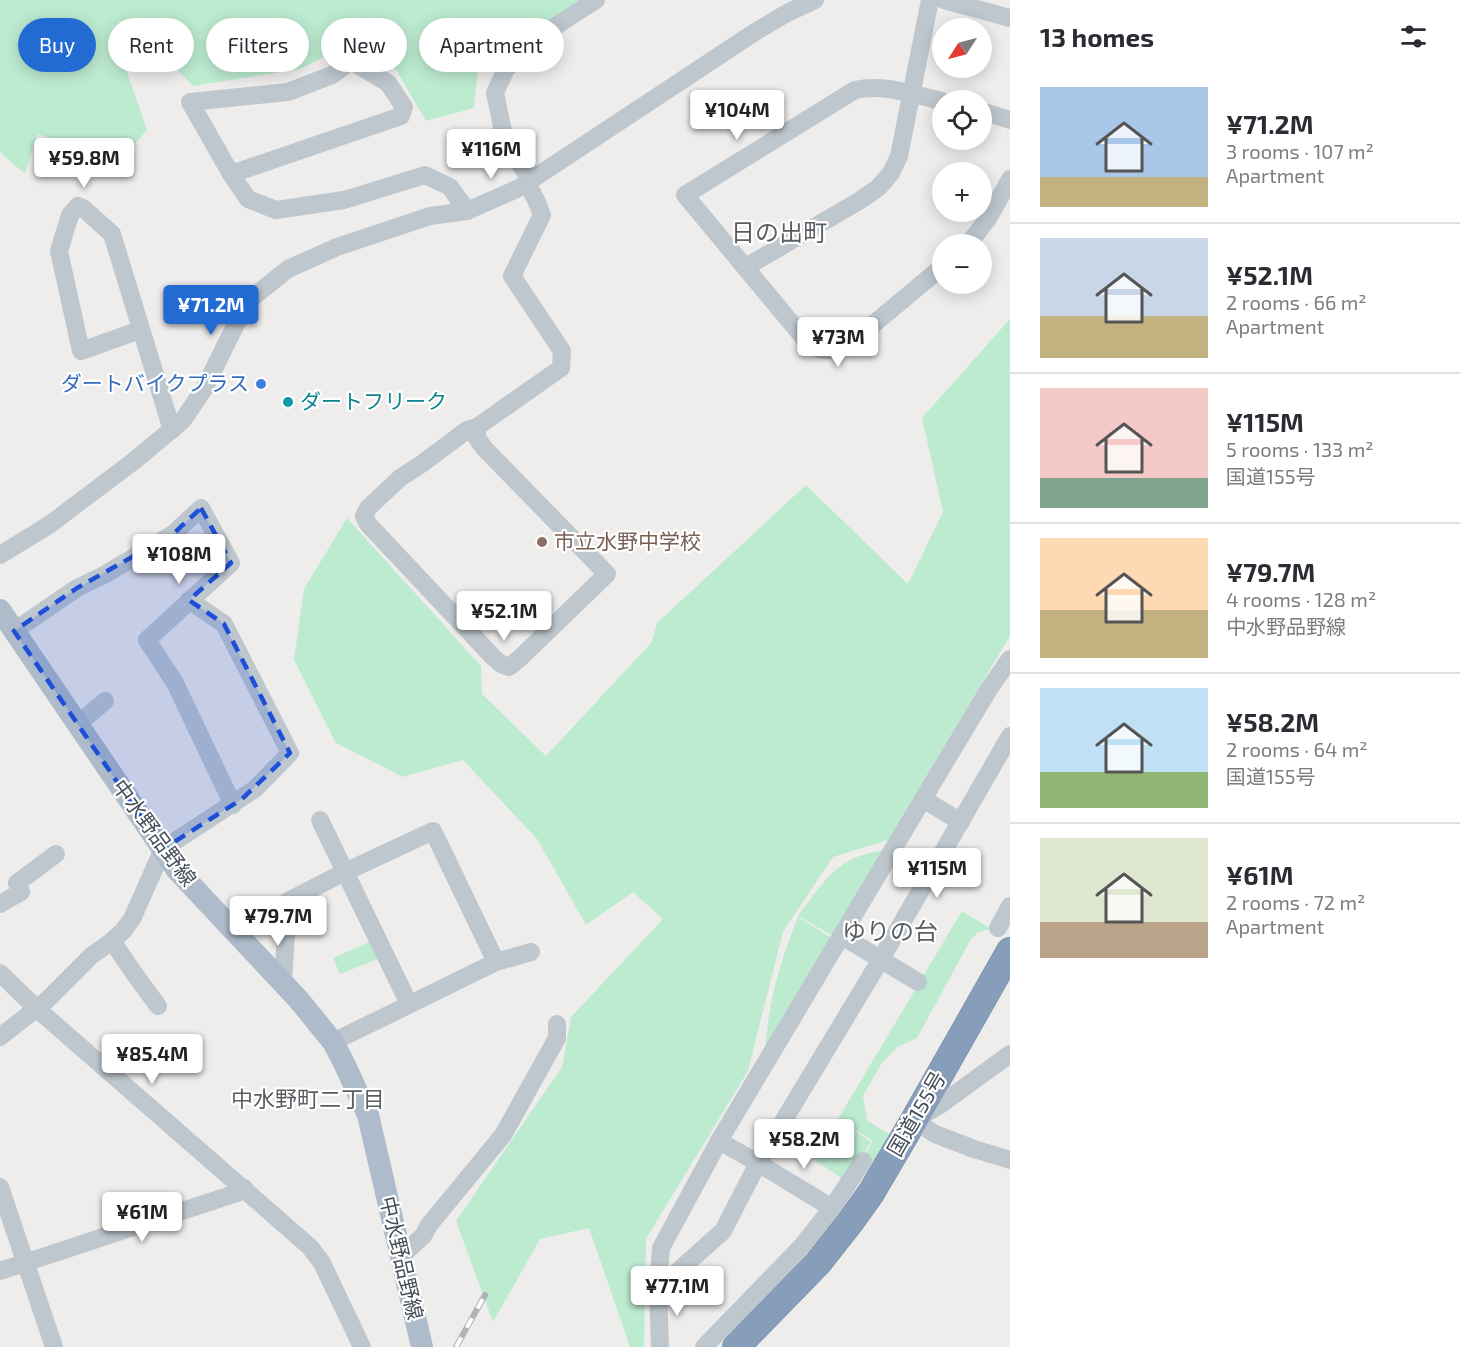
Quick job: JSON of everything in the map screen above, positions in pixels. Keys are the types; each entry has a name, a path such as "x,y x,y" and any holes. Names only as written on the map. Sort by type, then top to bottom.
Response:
{"highway":[{"name":"国道155号","path":"736,1347 818,1263 871,1193 914,1120 1004,939"}],"main road":[{"name":"中水野品野線","path":"6,623 177,870 283,982 333,1042 368,1115 422,1347"}],"street":[{"path":"477,427 477,438 484,448 607,574 509,667 493,657 368,524 364,516 368,508 400,478 467,430 477,427 561,368 562,351 512,276 542,215 529,182 506,141 495,93 506,69 540,36 596,0"},
{"path":"0,555 49,525 134,461 183,420 204,389 236,324 253,297 288,269 337,247 419,219 467,211 519,188 755,32 815,0"},
{"path":"746,267 859,201 878,188 891,173 899,156 930,0"},
{"path":"944,0 1010,18"},
{"path":"231,174 401,116 404,107 388,83 351,61 332,75 288,92 190,102 231,174 248,199 276,210 344,200 425,175 450,187 467,211"},
{"path":"932,99 880,87 855,90 685,195 803,337 815,348 830,351 841,349 932,275"},
{"path":"992,114 1010,120"},
{"path":"976,234 988,219 1010,179"},
{"path":"140,330 81,351 59,251 70,215 78,206 112,234 172,430"},
{"path":"6,623 104,575 173,534 201,508 231,562 147,640 175,683 233,805"},
{"path":"0,1036 46,1001 91,956 123,931 132,919 163,849 255,789 290,753 224,624 189,600"},
{"path":"660,1347 658,1289 661,1248 719,1141 922,799 1010,659"},
{"path":"78,724 105,701"},
{"path":"658,1289 723,1231 758,1163 1008,745"},
{"path":"922,799 961,822"},
{"path":"320,820 409,1004"},
{"path":"283,982 288,901 433,831 496,962"},
{"path":"0,904 21,892 17,883 56,854"},
{"path":"1004,939 1010,906"},
{"path":"842,936 918,982"},
{"path":"112,941 158,1006"},
{"path":"333,1042 496,962 531,952"},
{"path":"0,973 36,1008 310,1247 322,1263 362,1347"},
{"path":"401,1256 423,1236 429,1225 503,1135 557,1038 557,1024"},
{"path":"1010,1054 940,1105 914,1120 935,1134 1010,1160"},
{"path":"719,1141 832,1208"},
{"path":"704,1347 801,1247 832,1208 863,1161"},
{"path":"0,1187 54,1347"},
{"path":"0,1271 244,1188"}],"highlighted area":[{"path":"201,508 231,563 189,600 224,624 290,753 242,799 163,849 14,631 77,588 173,534"}],"green space":[{"path":"0,0 581,0 555,18 419,18 419,72 478,72 474,108 426,121 397,72 407,72 407,18 321,18 321,58 309,64 309,18 206,18 206,72 281,72 193,86 179,72 194,72 194,18 108,18 108,72 127,72 147,130 122,159 37,134 25,174 0,152"},
{"path":"1010,319 1010,636 888,840 833,857 783,932 748,1071 646,1239 644,1347 630,1347 589,1228 540,1239 493,1322 456,1221 562,1067 571,1017 663,919 633,892 586,925 537,839 463,760 403,777 336,743 294,660 304,589 347,518 481,666 482,694 546,756 652,642 657,623 806,485 908,584 943,512 922,418"},
{"path":"884,850 836,938 798,916 820,886 840,866 865,854"},
{"path":"962,911 991,929 978,932 970,941 917,1038 897,1047 880,1066 863,1096 867,1120 896,1139 879,1169 863,1158 873,1141 838,1119"},
{"path":"798,917 835,940 765,1054 768,1019 776,984"},
{"path":"371,941 378,959 340,974 333,958"},
{"path":"838,1120 871,1142 846,1181 813,1159"}],"railway":[{"path":"456,1347 485,1295"}],"place":[{"name":"ダートバイクプラス","path":"261,384"},
{"name":"ダートフリーク","path":"288,402"},
{"name":"市立水野中学校","path":"542,542"}],"district":[{"name":"日の出町","path":"779,233"},
{"name":"ゆりの台","path":"890,932"},
{"name":"中水野町二丁目","path":"308,1099"}]}
